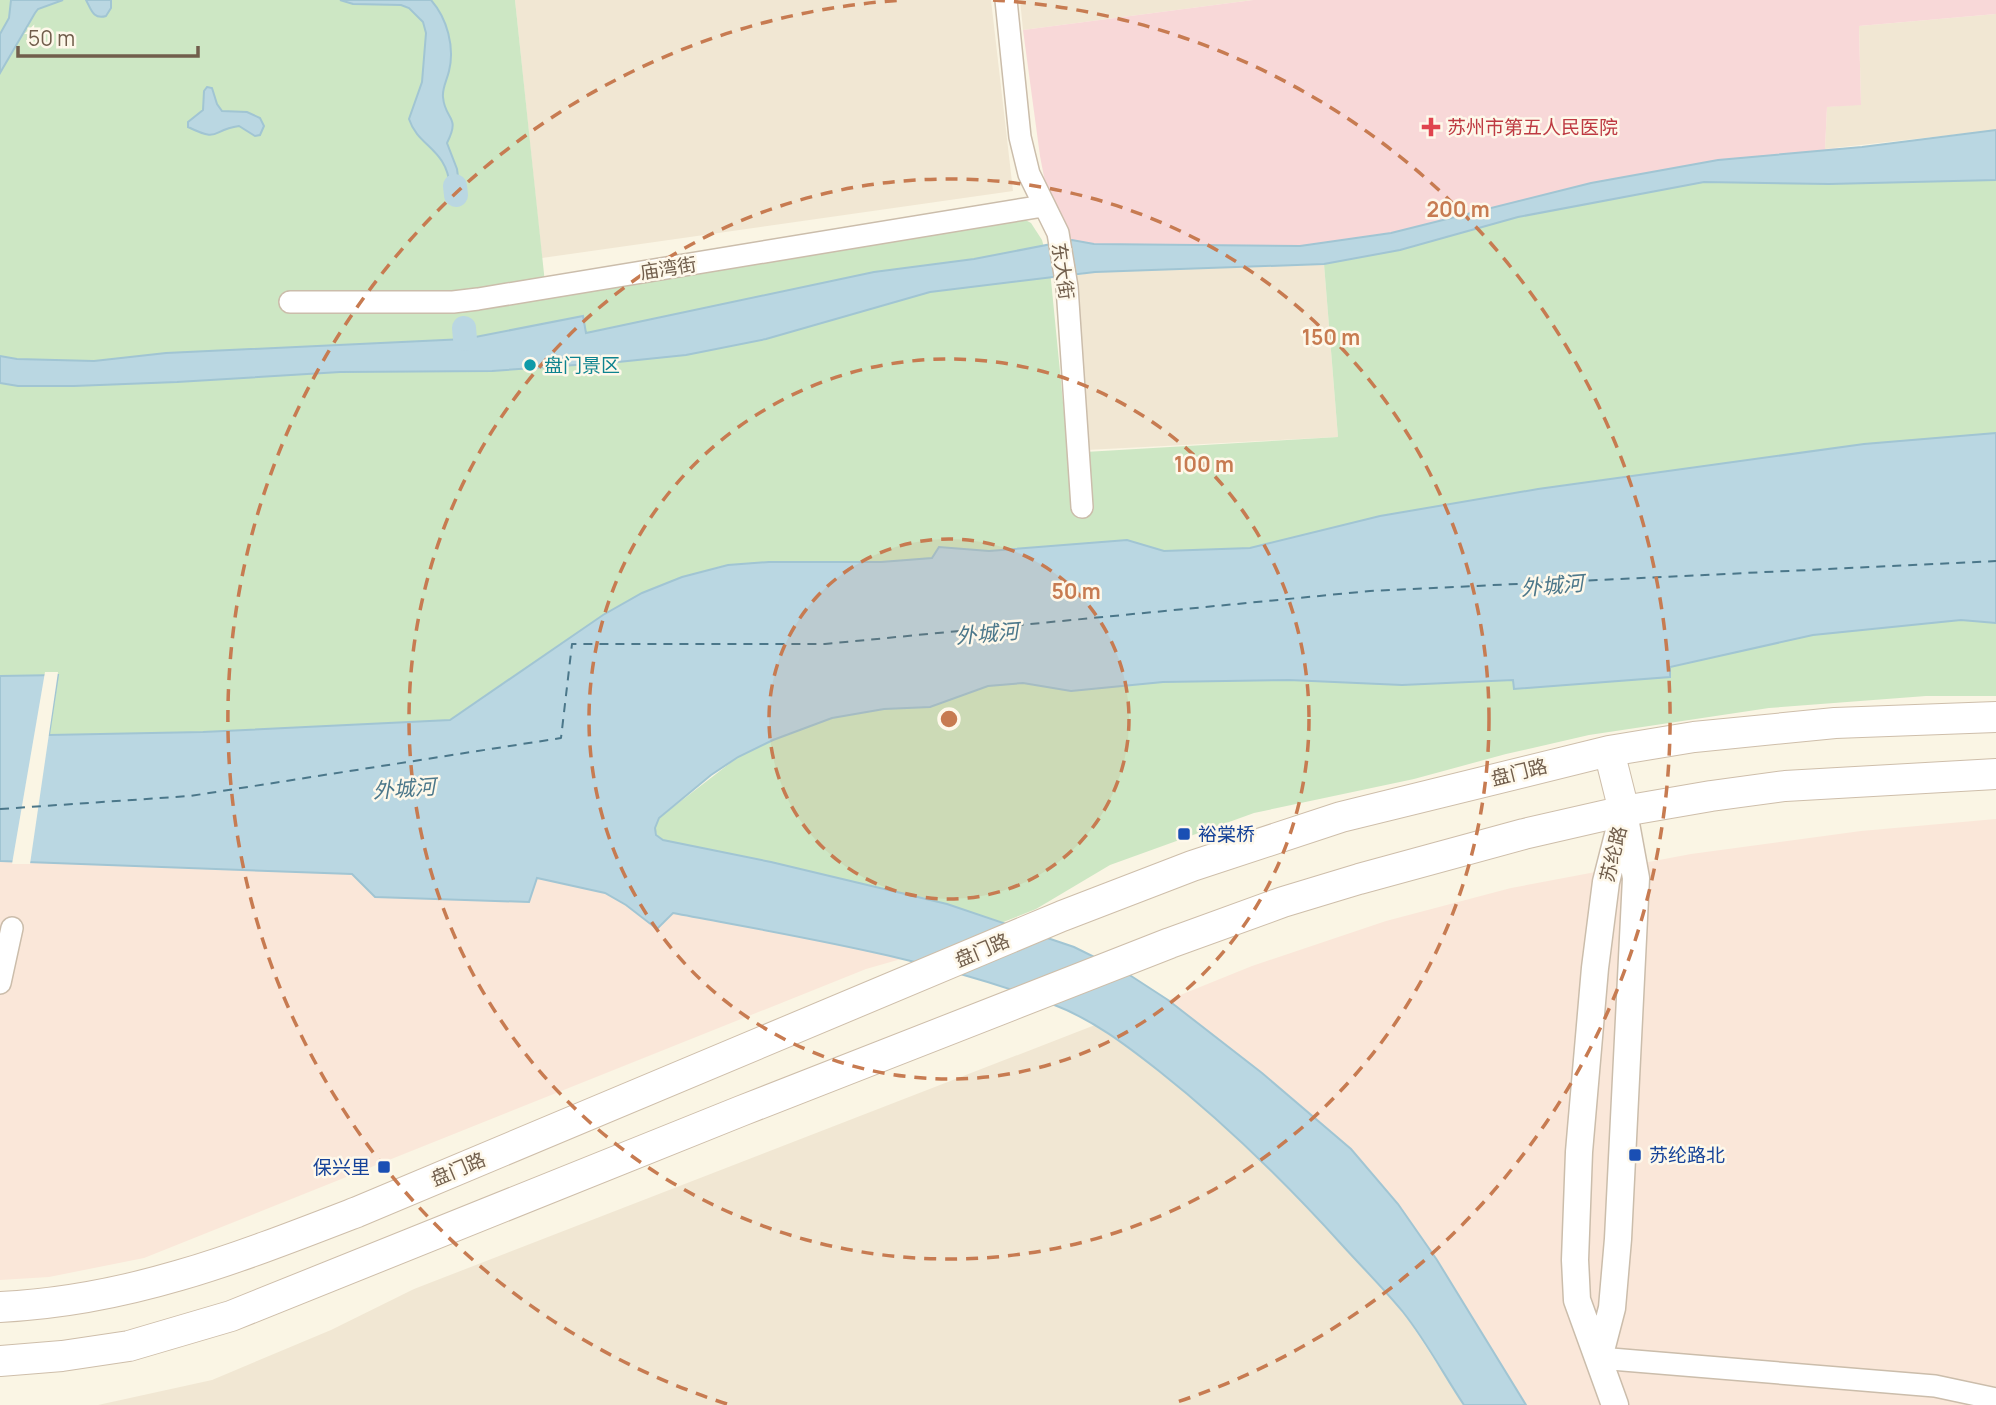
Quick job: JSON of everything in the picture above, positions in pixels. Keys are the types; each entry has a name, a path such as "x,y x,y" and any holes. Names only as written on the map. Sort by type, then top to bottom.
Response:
{"main road":[{"name":"盘门路","path":"0,1307 82,1298 132,1289 244,1255 356,1212 1062,916 1215,858 1341,817 1609,751 1785,727 1885,719 1996,717"},
{"path":"1609,751 1624,811"},
{"path":"0,1362 129,1346 231,1316 754,1106 1283,901 1524,834 1624,811 1785,786 1996,774"}],"street":[{"name":"东大街","path":"1006,0 1020,137 1029,174 1058,233 1067,287 1082,508"},
{"name":"庙湾街","path":"290,302 453,302 478,299 1043,206"},
{"name":"苏纶路","path":"1599,1358 1612,1308 1618,1239 1636,878 1624,811"},
{"name":"苏纶路","path":"1615,1405 1577,1300 1575,1260 1579,1152 1595,968 1606,881 1624,811"},
{"path":"0,983 12,928"},
{"path":"1599,1358 1935,1386 1996,1399"}],"shaded area":[{"path":"515,0 991,0 1013,191 542,258"},
{"path":"1020,0 1253,0 1023,30"},
{"name":"苏州市第五人民医院","path":"1253,0 1996,0 1996,14 1859,26 1861,105 1827,107 1825,149 1862,147 1718,160 1391,233 1300,246 1094,244 1072,240 1050,208 1023,30"},
{"path":"1996,14 1996,130 1825,149 1827,107 1861,104 1859,26"},
{"path":"1324,264 1338,437 1086,450 1074,276 1095,272"},
{"path":"1996,819 1996,1405 1526,1405 1437,1260 1398,1204 1351,1149 1262,1073 1168,1000 1252,966 1386,921 1511,888 1691,854 1861,831"},
{"path":"0,861 352,874 536,878 605,893 656,928 673,913 901,959 866,969 144,1258 49,1277 0,1280"},
{"path":"1095,1025 1122,1042 1189,1095 1257,1156 1404,1313 1464,1405 98,1405 212,1380 331,1330 414,1289"}],"green space":[{"path":"0,0 515,0 545,283 1018,216 1031,223 1042,240 1050,270 1068,453 1338,437 1324,264 1400,250 1518,217 1704,182 1829,184 1996,180 1996,433 1864,444 1538,489 1380,516 1250,548 1164,551 1127,540 989,551 940,547 932,558 881,562 769,562 728,565 682,577 642,593 603,615 450,720 203,732 48,735 57,675 0,676"},
{"path":"1961,620 1996,623 1996,696 1926,696 1769,708 1589,735 1414,779 1254,813 1110,865 1036,909 1001,923 947,904 874,886 663,840 657,835 655,828 659,818 738,757 773,740 832,718 884,709 930,707 988,686 1023,683 1071,691 1163,682 1289,680 1402,685 1514,680 1514,689 1670,677 1670,667 1813,635"}],"water":[{"path":"11,0 63,0 38,9 0,73 0,34 9,18"},
{"path":"86,0 111,0 111,8 106,16 98,16 93,13"},
{"path":"340,0 431,0 437,7 450,43 451,62 443,97 453,127 447,143 457,169 459,184 450,187 444,164 419,136 409,119 422,82 426,33 423,22 409,8 401,5 353,4"},
{"path":"207,87 212,88 222,111 247,112 260,118 264,126 260,135 255,136 239,126 211,135 188,127 188,122 203,110 204,91"},
{"path":"1996,130 1996,180 1829,184 1704,182 1518,217 1400,250 1324,264 1095,272 930,292 766,339 686,355 492,371 340,372 74,386 18,386 0,383 0,356 94,361 166,353 465,339 583,316 586,333 874,272 974,259 1072,240 1094,244 1300,246 1391,233 1591,183 1718,160 1862,147"},
{"name":"外城河","path":"1996,433 1996,623 1961,620 1813,635 1670,667 1670,677 1514,689 1513,680 1402,685 1289,680 1163,682 1071,691 1023,683 988,686 930,707 884,709 832,718 773,740 738,757 711,775 659,818 655,828 656,835 663,840 771,862 947,904 1074,947 1125,972 1168,1000 1262,1073 1351,1149 1398,1204 1437,1260 1526,1405 1464,1405 1403,1312 1255,1155 1184,1091 1134,1052 1095,1025 1052,1004 912,961 769,931 673,913 657,929 605,893 537,878 529,902 375,897 352,874 0,861 0,676 58,675 49,735 203,732 450,720 603,615 642,593 682,577 728,565 769,562 881,562 932,558 939,547 989,551 1127,540 1164,551 1250,548 1380,516 1538,489 1864,444"}],"pier":[{"path":"45,672 58,672 30,864 12,864"}],"waterway":[{"path":"455,186 456,195"},
{"path":"464,328 465,339"}],"ferry route":[{"path":"0,809 190,796 561,738 572,644 825,644 1370,591 1996,561"}],"place":[{"name":"苏州市第五人民医院","path":"1431,127"},
{"name":"盘门景区","path":"530,365"},
{"name":"裕棠桥","path":"1184,834"},
{"name":"苏纶路北","path":"1635,1155"},
{"name":"保兴里","path":"384,1167"}]}
